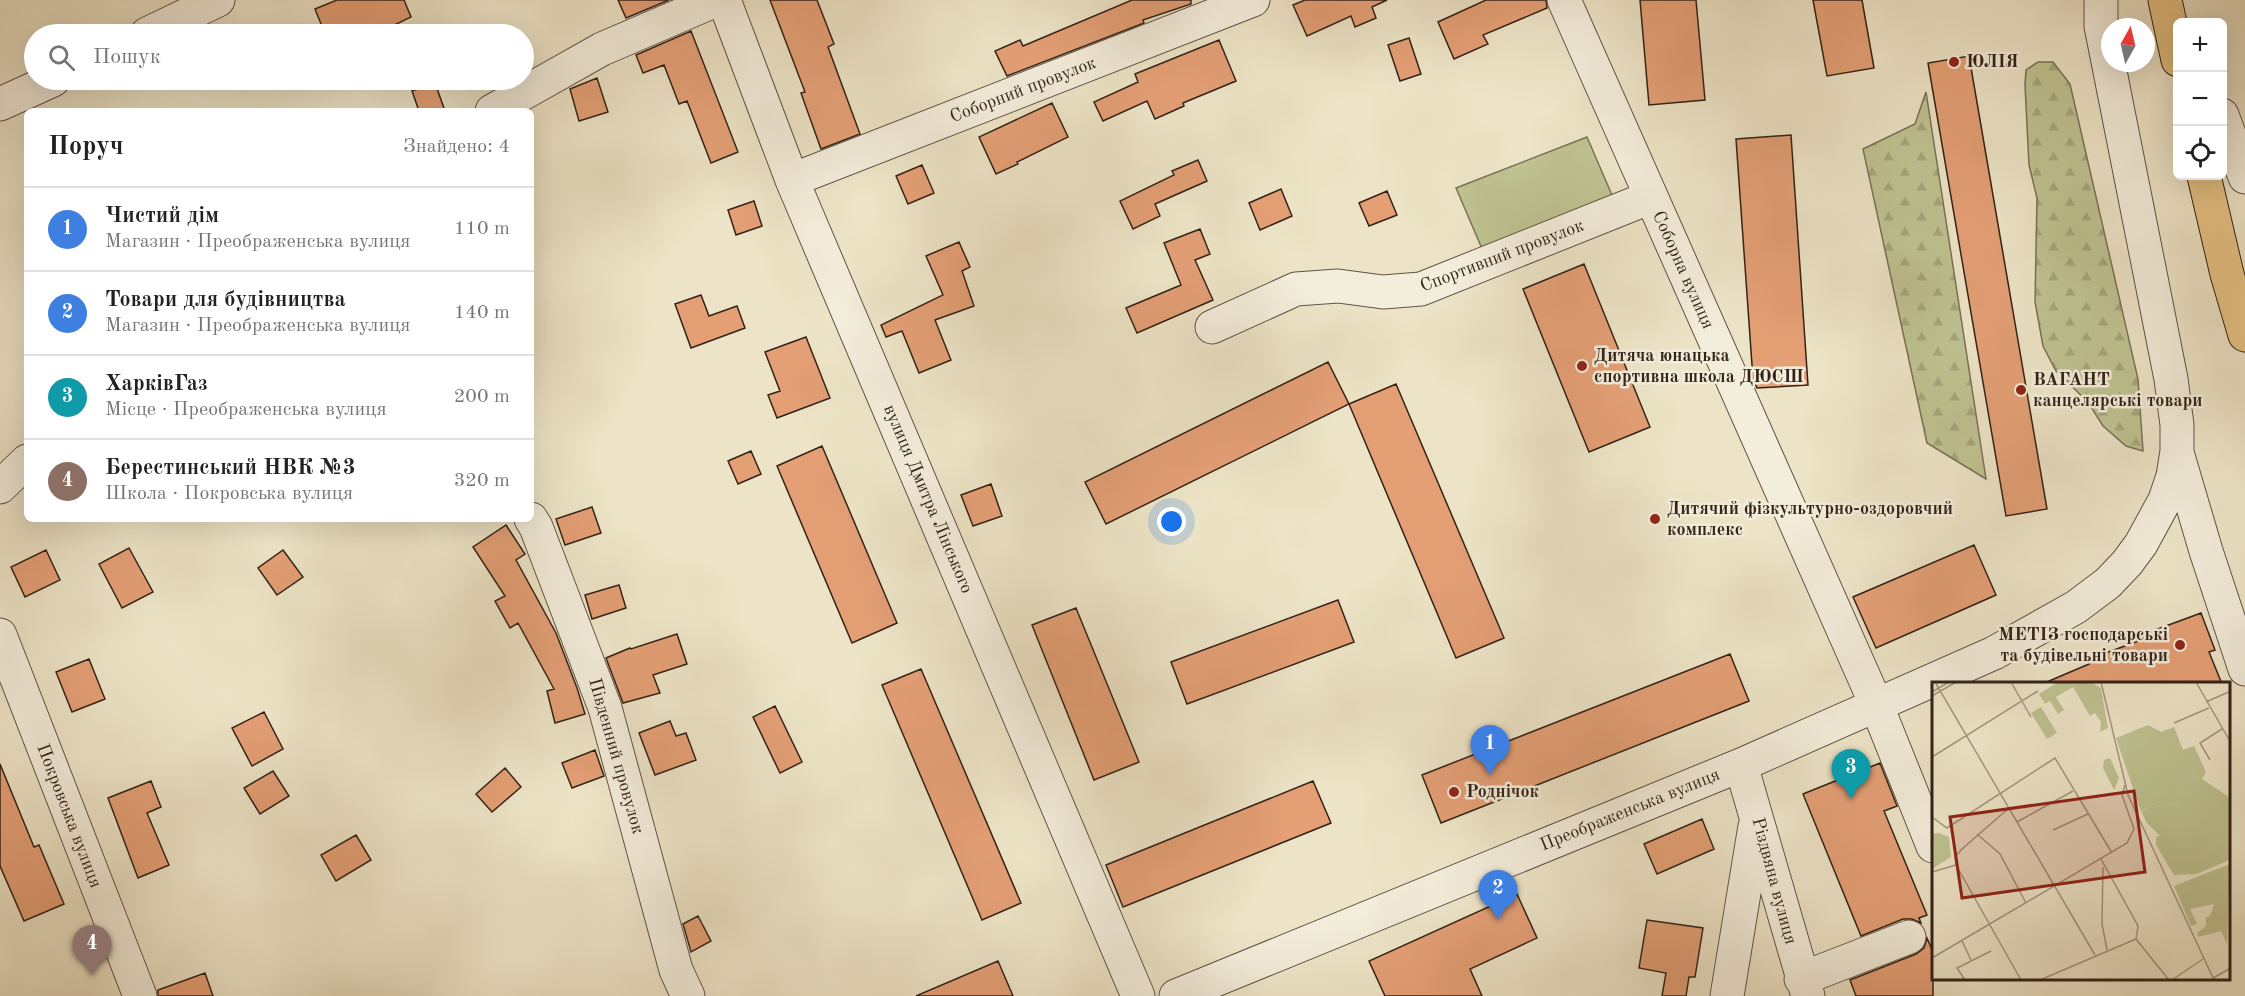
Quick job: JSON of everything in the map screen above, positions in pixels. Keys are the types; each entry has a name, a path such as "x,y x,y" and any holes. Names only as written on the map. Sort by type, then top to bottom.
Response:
{"highway":[{"path":"2165,0 2173,35"},
{"path":"2205,180 2227,274 2245,335"}],"street":[{"path":"168,24 218,0"},
{"path":"534,87 602,49 716,0"},
{"name":"вулиця Дмитра Лінського","path":"724,0 792,180 1138,996"},
{"name":"Соборний провулок","path":"792,180 1254,0"},
{"name":"Соборна вулиця","path":"1564,0 1876,704 1932,844"},
{"path":"2102,0 2101,26 2171,380 2177,425 2177,451 2206,551 2245,669"},
{"path":"16,103 37,90"},
{"path":"497,108 529,90"},
{"path":"2227,126 2245,177"},
{"name":"Спортивний провулок","path":"1212,327 1296,289 1338,285 1383,292 1421,290 1651,197"},
{"name":"Преображенська вулиця","path":"1176,996 1741,765 1994,653 2076,607 2108,583 2141,544 2165,500 2173,476 2177,451"},
{"path":"0,487 24,464"},
{"name":"Південний провулок","path":"533,522 605,708 676,970 688,996"},
{"name":"Покровська вулиця","path":"0,635 140,996"},
{"name":"Різдвяна вулиця","path":"1741,765 1804,987"},
{"path":"1727,996 1757,816"},
{"path":"1804,987 1909,937"}],"green space":[{"path":"2038,62 2053,62 2070,84 2138,379 2143,451 2126,446 2103,426 2088,402 2056,371 2043,346 2035,302 2037,198 2029,165 2025,85 2026,70"},
{"path":"1926,92 1986,479 1927,443 1863,149 1915,124"},
{"path":"1587,137 1615,202 1486,258 1456,188"}],"building":[{"path":"337,0 404,0 411,17 397,24 321,24 315,9"},
{"path":"618,0 669,0 626,18"},
{"path":"770,0 817,0 834,44 828,47 860,134 821,149 801,93 805,92"},
{"path":"1132,0 1191,0 1191,4 1143,20 1144,23 1007,76 995,51 1020,40 1023,46"},
{"path":"1305,0 1387,0 1372,7 1376,18 1355,27 1351,16 1307,36 1293,5"},
{"path":"1486,0 1546,0 1547,8 1483,35 1488,44 1454,59 1438,22"},
{"path":"1640,0 1696,0 1705,100 1649,105"},
{"path":"1813,0 1862,0 1874,68 1827,76"},
{"path":"691,31 738,152 711,163 687,101 679,104 664,65 643,73 636,55"},
{"path":"1409,38 1421,74 1400,81 1388,45"},
{"path":"1219,40 1236,81 1183,103 1184,106 1155,119 1147,101 1103,121 1094,102 1138,82 1135,74"},
{"path":"1969,56 2047,509 2006,516 1928,63"},
{"path":"597,78 608,112 579,121 570,89"},
{"path":"438,90 444,108 418,108 412,91"},
{"path":"1052,103 1068,137 996,174 979,137"},
{"path":"1791,135 1808,385 1757,388 1753,379 1736,139"},
{"path":"1198,160 1207,181 1155,204 1160,216 1133,229 1120,201 1174,175 1172,171"},
{"path":"922,165 934,193 908,204 896,176"},
{"path":"1281,189 1292,216 1260,230 1249,203"},
{"path":"1387,191 1397,215 1369,226 1359,203"},
{"path":"754,201 762,226 736,235 728,210"},
{"path":"1200,229 1210,254 1195,260 1213,300 1137,333 1126,308 1181,285 1164,243"},
{"path":"959,242 970,267 962,271 974,306 935,320 951,360 919,373 902,331 886,337 881,325 943,295 926,256"},
{"path":"1584,264 1650,427 1589,452 1523,289"},
{"path":"701,295 709,316 737,306 745,328 691,348 675,304"},
{"path":"806,337 830,398 777,418 768,395 780,391 765,352"},
{"path":"1328,362 1349,404 1106,524 1085,482"},
{"path":"1396,384 1504,638 1456,658 1349,404"},
{"path":"822,446 897,623 852,643 777,466"},
{"path":"751,451 761,474 738,484 728,461"},
{"path":"991,484 1002,516 973,526 961,495"},
{"path":"592,507 601,533 565,545 556,519"},
{"path":"506,525 525,554 516,560 556,633 585,714 555,723 547,691 554,689 518,623 510,628 495,601 505,596 473,547"},
{"path":"1974,545 1996,595 1876,648 1853,597"},
{"path":"129,548 153,592 122,608 99,564"},
{"path":"46,550 60,580 25,597 11,567"},
{"path":"283,550 303,577 277,595 258,568"},
{"path":"619,585 626,608 592,619 585,595"},
{"path":"1338,600 1354,642 1187,704 1171,662"},
{"path":"1076,608 1139,762 1094,780 1032,625"},
{"path":"2201,613 2215,650 2209,652 2221,682 2047,682 2089,664 2087,660 2149,637 2147,633"},
{"path":"677,634 687,664 653,675 660,693 623,703 606,658"},
{"path":"1730,654 1749,701 1441,823 1422,775"},
{"path":"89,659 105,699 72,712 56,672"},
{"path":"921,669 1021,903 982,920 882,685"},
{"path":"775,706 802,762 780,773 753,717"},
{"path":"264,712 283,749 252,766 232,728"},
{"path":"670,721 676,736 686,733 696,760 655,775 639,733"},
{"path":"595,750 604,776 572,788 562,763"},
{"path":"1880,763 1897,806 1884,811 1927,915 1919,918 1921,923 1912,919 1903,919 1861,936 1803,794"},
{"path":"0,764 34,847 39,845 64,904 24,921 0,866"},
{"path":"505,768 521,787 492,812 476,794"},
{"path":"273,771 289,796 260,814 244,788"},
{"path":"151,781 161,807 147,813 169,865 138,878 108,798"},
{"path":"1313,781 1331,823 1123,907 1106,865"},
{"path":"1702,819 1714,849 1657,874 1644,844"},
{"path":"356,835 371,860 336,881 321,855"},
{"path":"1517,894 1537,938 1470,969 1482,996 1385,996 1369,961"},
{"path":"698,916 711,941 691,952 683,924"},
{"path":"1647,920 1703,928 1695,977 1689,977 1686,996 1662,996 1666,973 1639,968"},
{"path":"1927,938 1932,950 1933,996 1856,996 1850,980 1916,954 1924,948"},
{"path":"998,961 1013,996 916,996"},
{"path":"205,973 213,996 158,996 158,990"}],"place":[{"name":"ЮЛІЯ","path":"1954,62"},
{"name":"Дитяча юнацька спортивна школа ДЮСШ","path":"1582,366"},
{"name":"ВАГАНТ канцелярські товари","path":"2021,390"},
{"name":"Дитячий фізкультурно-оздоровчий комплекс","path":"1655,519"},
{"name":"МЕТІЗ господарські та будівельні товари","path":"2180,645"},
{"name":"Чистий дім","path":"1490,775"},
{"name":"Роднічок","path":"1454,792"},
{"name":"ХарківГаз","path":"1851,799"},
{"name":"Товари для будівництва","path":"1498,920"},
{"name":"Берестинський НВК №3","path":"92,975"}]}
